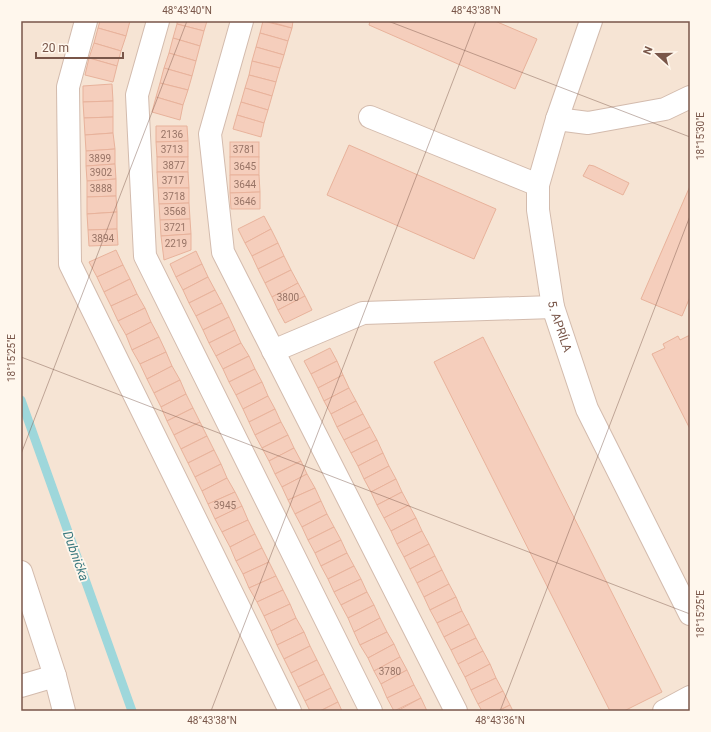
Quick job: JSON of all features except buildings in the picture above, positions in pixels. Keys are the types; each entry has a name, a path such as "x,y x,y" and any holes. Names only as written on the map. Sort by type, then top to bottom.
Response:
{"street":[{"path":"86,21 68,87 70,264 290,711"},
{"path":"158,21 137,95 145,256 371,711"},
{"path":"242,21 210,134 223,252 456,711"},
{"name":"5. APRÍLA","path":"588,22 538,185 538,210 553,307 587,409 690,614"},
{"path":"557,119 588,123 665,109 690,97"},
{"path":"370,117 538,185"},
{"path":"273,351 363,313 553,307"},
{"path":"21,572 55,676 64,711"},
{"path":"21,686 55,676"},
{"path":"664,711 690,697"}],"shaded area":[{"path":"21,21 690,21 690,711 21,711"}],"waterway":[{"name":"Dubnička","path":"21,400 132,711"}]}
